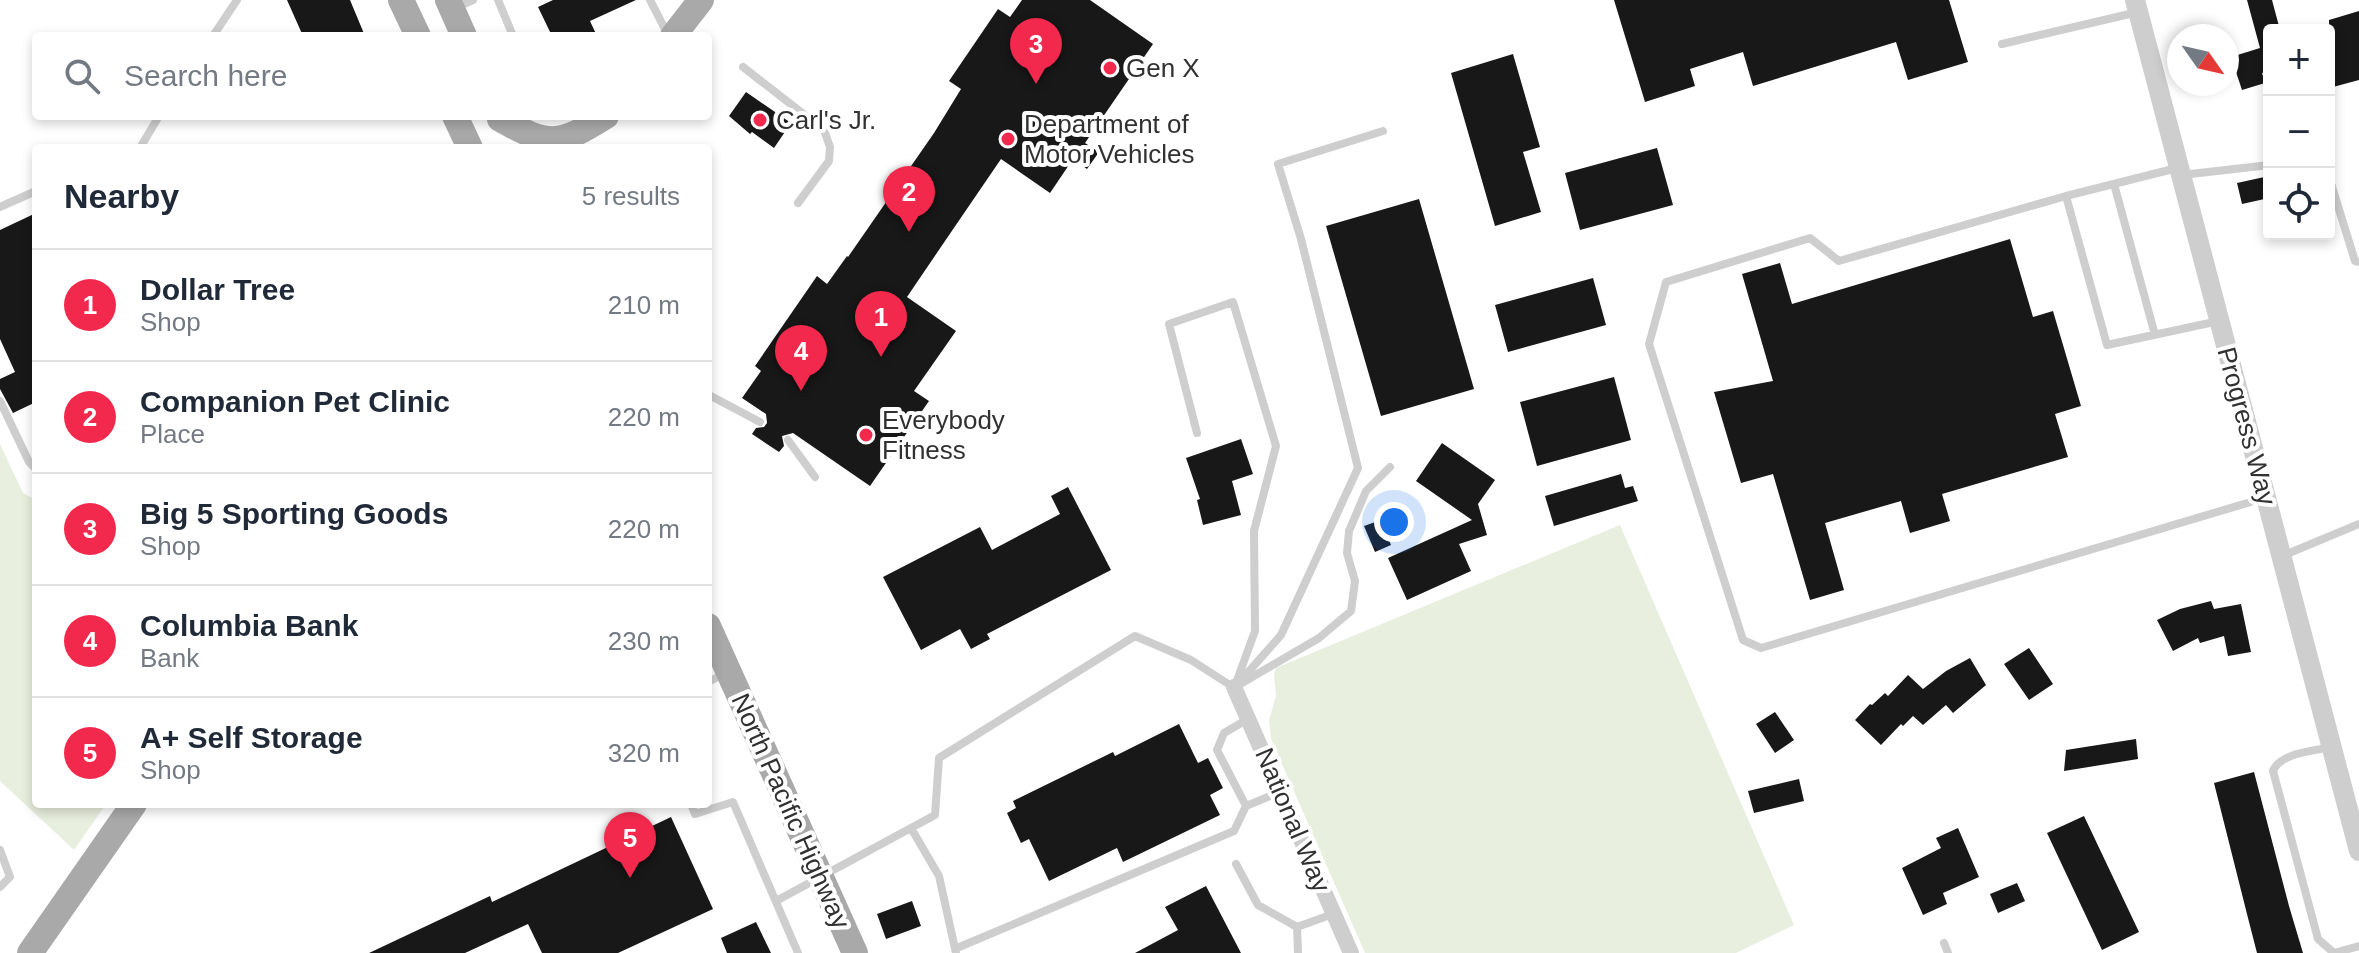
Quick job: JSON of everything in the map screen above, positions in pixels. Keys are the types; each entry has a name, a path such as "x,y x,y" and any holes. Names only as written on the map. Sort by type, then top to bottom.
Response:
{"main road":[{"path":"401,0 416,32"},
{"path":"673,32 701,0"},
{"path":"458,3 463,32"},
{"path":"457,120 468,144"},
{"path":"500,120 511,144"},
{"path":"504,120 530,135 556,141 599,120"},
{"path":"595,144 613,120"},
{"name":"North Pacific Highway","path":"712,646 718,677 820,876 855,953"},
{"path":"30,953 131,808"}],"street":[{"name":"Progress Way","path":"2137,6 2332,747 2347,789 2359,851"},
{"name":"National Way","path":"1234,687 1351,953"}],"lane":[{"path":"216,32 237,0"},
{"path":"498,0 511,32"},
{"path":"650,0 668,32"},
{"path":"2002,44 2137,6"},
{"path":"743,67 824,130 830,147 829,161 798,203"},
{"path":"142,144 157,120"},
{"path":"1234,687 1281,635 1358,468 1301,239 1278,164 1383,131"},
{"path":"2263,165 2180,171 2114,184 1839,261 1810,238 1666,282 1649,344 1743,640 1761,648 2266,497"},
{"path":"2114,184 2155,335"},
{"path":"0,207 32,193"},
{"path":"2066,196 2107,345 2219,321"},
{"path":"2335,196 2355,261 2359,262"},
{"path":"1197,433 1169,324 1233,302 1276,446 1254,531 1255,631 1234,687"},
{"path":"712,397 760,422"},
{"path":"0,401 32,465"},
{"path":"788,440 815,477"},
{"path":"1234,687 1319,638 1351,611 1355,581 1347,553 1349,531 1366,491 1390,467"},
{"path":"2282,556 2359,524"},
{"path":"776,901 935,815 939,758 1135,636 1191,660 1234,687"},
{"path":"1246,806 1217,750 1224,733 1248,719"},
{"path":"2332,747 2282,759 2274,765 2273,771 2318,939 2334,953 2359,946"},
{"path":"911,828 939,876 956,951 1234,831 1246,806 1281,791"},
{"path":"693,808 695,814 733,802 798,953"},
{"path":"0,850 10,877 0,887"},
{"path":"1236,864 1258,905 1297,927 1333,914"},
{"path":"1297,927 1298,953"},
{"path":"1944,943 1948,953"}],"green space":[{"path":"0,444 23,493 32,498 32,808 103,808 74,850 0,781"},
{"path":"1620,525 1794,925 1736,953 1365,953 1271,739 1269,720 1276,696 1276,668"}],"building":[{"path":"287,0 350,0 363,32 301,32"},
{"path":"553,0 636,0 590,21 595,32 550,32 538,7"},
{"path":"1022,0 1090,0 1153,44 1085,143 1099,152 1087,169 1073,159 1050,193 1001,159 907,297 956,331 914,391 929,401 870,486 793,433 782,436 784,446 779,452 752,434 756,428 764,427 767,423 766,414 742,398 761,371 755,366 817,276 827,284 848,257 934,133 961,89 949,81 998,9 1010,17"},
{"path":"1614,0 1949,0 1968,62 1908,80 1896,42 1753,86 1743,52 1690,69 1695,86 1645,102"},
{"path":"2247,0 2272,0 2278,24 2263,24 2263,84 2242,90 2239,55 2260,48"},
{"path":"2359,11 2359,80 2335,86 2335,24 2329,24 2329,20"},
{"path":"1513,54 1540,147 1523,152 1541,212 1495,226 1451,73"},
{"name":"Carl's Jr.","path":"746,92 791,123 774,148 752,132 750,134 729,116"},
{"path":"1657,148 1673,205 1580,230 1565,173"},
{"path":"2263,177 2263,199 2242,204 2237,183"},
{"path":"1419,199 1474,389 1381,416 1326,226"},
{"path":"32,215 32,404 13,413 0,389 0,379 15,372 0,339 0,230"},
{"path":"2010,239 2033,317 2053,311 2081,406 2055,414 2068,457 1942,494 1950,521 1910,533 1901,501 1825,523 1844,590 1810,600 1773,474 1741,483 1714,392 1773,381 1742,274 1780,263 1792,304"},
{"path":"1593,278 1606,325 1508,352 1495,305"},
{"path":"1614,377 1631,440 1537,466 1520,402"},
{"path":"1241,439 1253,474 1232,481 1241,515 1203,525 1197,500 1200,499 1186,458"},
{"path":"1442,443 1495,480 1478,504 1487,535 1459,544 1471,571 1407,600 1388,558 1472,520 1416,481"},
{"path":"1621,474 1625,488 1633,486 1638,501 1554,526 1545,496"},
{"path":"1068,487 1111,570 987,634 990,639 971,649 960,629 921,650 883,577 980,527 992,550 1060,514 1051,496"},
{"path":"1381,520 1391,545 1375,552 1364,526"},
{"path":"2211,601 2214,609 2241,604 2251,652 2228,656 2224,636 2200,643 2198,638 2173,651 2157,620 2180,609"},
{"path":"2029,648 2053,684 2029,700 2004,664"},
{"path":"1970,658 1986,685 1953,713 1946,705 1923,725 1913,716 1881,745 1855,720 1885,693 1888,696 1908,675 1923,689"},
{"path":"1775,712 1794,740 1775,753 1756,724"},
{"path":"1179,724 1198,763 1208,758 1223,788 1210,795 1220,815 1123,862 1117,848 1049,881 1029,839 1021,843 1007,813 1016,808 1013,801"},
{"path":"2136,739 2138,759 2064,771 2066,750"},
{"path":"2254,772 2303,953 2257,953 2214,783"},
{"path":"1799,779 1804,801 1754,813 1748,791"},
{"path":"2084,816 2139,932 2102,950 2047,833"},
{"path":"671,817 713,909 618,953 542,953 528,924 465,953 369,953 490,896 492,902"},
{"path":"1958,828 1979,877 1943,893 1947,904 1923,915 1902,868 1941,848 1936,838"},
{"path":"2017,883 2025,901 1998,913 1990,894"},
{"path":"1206,886 1241,953 1135,953 1178,930 1165,907"},
{"path":"912,901 921,926 886,939 877,914"},
{"path":"756,922 771,953 727,953 721,938"}],"place":[{"name":"Gen X","path":"1110,68"},
{"name":"Big 5 Sporting Goods","path":"1036,84"},
{"name":"Carl's Jr.","path":"760,120"},
{"name":"Department of Motor Vehicles","path":"1008,139"},
{"name":"Companion Pet Clinic","path":"909,232"},
{"name":"Dollar Tree","path":"881,357"},
{"name":"Columbia Bank","path":"801,391"},
{"name":"Everybody Fitness","path":"866,435"},
{"name":"A+ Self Storage","path":"630,878"}]}
